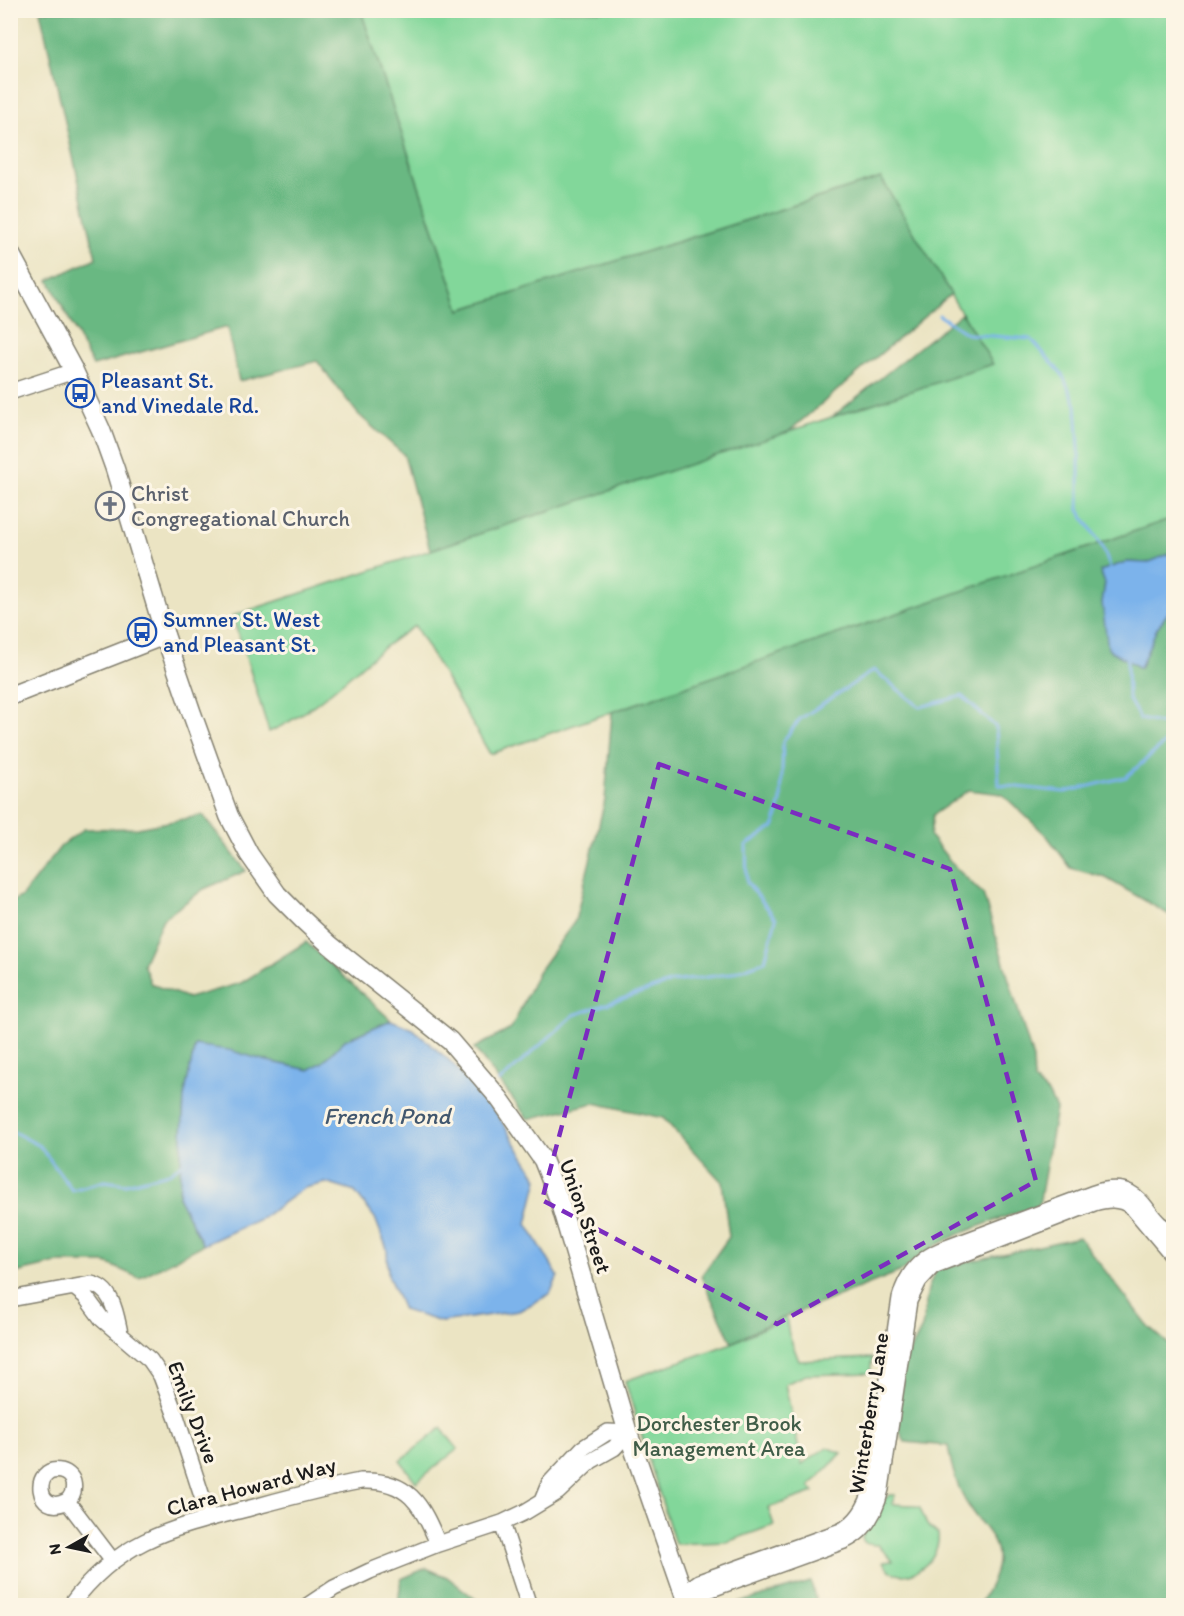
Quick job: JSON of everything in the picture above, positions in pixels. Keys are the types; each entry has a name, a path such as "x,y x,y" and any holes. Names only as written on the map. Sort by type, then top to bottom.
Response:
{"main road":[{"name":"Union Street","path":"10,253 74,371 101,430 165,635 229,816 241,840 277,894 330,945 450,1041 499,1098 543,1160 560,1200 628,1433 686,1600"},
{"path":"10,696 165,635"}],"street":[{"path":"10,392 74,371"},
{"name":"Winterberry Lane","path":"686,1600 699,1582 850,1533 873,1514 892,1385 902,1291 914,1269 934,1253 1110,1188 1131,1194 1139,1199 1162,1226 1173,1230"},
{"name":"Winterberry Lane","path":"892,1385 912,1294 923,1276 940,1263 1094,1203 1110,1200 1124,1202 1131,1206 1171,1253"},
{"path":"1171,1253 1173,1230"},
{"name":"Emily Drive","path":"10,1299 75,1288 85,1296 102,1319 150,1360 161,1376 209,1518"},
{"path":"307,1605 334,1588 370,1571 438,1544 502,1523 525,1512 542,1501 549,1484 583,1448 609,1432 628,1433"},
{"name":"Clara Howard Way","path":"70,1605 88,1583 112,1560 148,1539 189,1523 361,1481 377,1480 397,1486 415,1500 427,1516 438,1544"},
{"path":"68,1501 112,1560"},
{"path":"502,1523 529,1605"}],"highlighted area":[{"path":"659,764 950,869 1036,1181 777,1324 542,1200"}],"green space":[{"path":"40,11 361,11 460,310 881,178 951,294 788,432 430,550 404,455 358,414 317,361 239,381 227,327 93,366 49,280 96,258"},
{"path":"361,11 1173,11 1173,518 490,754 415,626 378,652 307,710 269,732 232,616 992,364 881,178 460,310"},
{"path":"962,313 993,364 832,417"},
{"path":"1173,518 1173,554 1147,563 1126,562 1100,571 1105,583 1102,603 1140,668 1157,628 1173,606 1173,917 1106,878 1071,868 1047,836 1002,794 969,790 933,815 930,836 955,867 983,894 1033,1059 1034,1081 1048,1093 1056,1109 1039,1205 948,1239 931,1248 904,1270 768,1324 732,1343 701,1276 729,1237 722,1182 663,1118 594,1103 528,1119 474,1048 511,1029 538,972 575,921 605,800 612,712"},
{"path":"203,815 246,871 204,889 163,919 143,964 151,984 188,998 241,983 306,942 391,1020 345,1040 323,1062 309,1070 195,1045 184,1097 179,1198 203,1245 139,1278 106,1263 57,1263 11,1274 10,903 22,896 61,846 84,829 138,828"},
{"path":"1079,1237 1148,1326 1173,1348 1173,1605 979,1605 994,1574 997,1560 996,1547 961,1493 948,1446 905,1442 897,1425 904,1363 922,1328 928,1289 936,1269"},
{"name":"Dorchester Brook Management Area","path":"786,1317 789,1335 799,1361 872,1358 870,1373 806,1375 785,1384 802,1464 827,1447 842,1453 810,1486 814,1492 768,1508 774,1525 727,1542 675,1544 625,1381 732,1343"},
{"path":"441,1428 458,1449 416,1482 400,1461"},
{"path":"889,1495 895,1495 892,1504 920,1508 927,1525 938,1534 933,1555 927,1563 909,1574 899,1575 890,1571 883,1562 893,1561 878,1545 866,1543 862,1537"},
{"path":"426,1568 447,1577 483,1605 398,1605 401,1579"},
{"path":"810,1582 817,1605 732,1605"}],"water":[{"path":"1173,554 1173,606 1157,628 1140,668 1108,649 1102,603 1105,583 1100,571 1126,562 1147,563"},
{"name":"French Pond","path":"391,1020 413,1029 451,1062 497,1114 538,1179 527,1224 558,1276 550,1294 519,1311 441,1322 403,1310 388,1275 387,1249 375,1218 355,1192 326,1183 304,1188 262,1218 203,1245 179,1198 184,1097 195,1045 229,1050 309,1070 323,1062 345,1040"}],"waterway":[{"path":"939,315 967,334 1031,339 1062,374 1076,405 1079,510 1103,548 1111,570"},
{"path":"1127,659 1128,698 1140,719 1174,726"},
{"path":"499,1082 574,1015 672,982 729,974 765,961 776,919 747,882 746,845 774,827 781,801 783,741 800,719 874,670 920,707 962,696 996,727 999,785 1065,792 1126,777 1174,735"},
{"path":"10,1130 40,1146 72,1190 105,1181 126,1184 169,1173 183,1163"}],"place":[{"name":"Pleasant St. and Vinedale Rd.","path":"80,393"},
{"name":"Christ Congregational Church","path":"110,506"},
{"name":"Sumner St. West and Pleasant St.","path":"142,632"}]}
